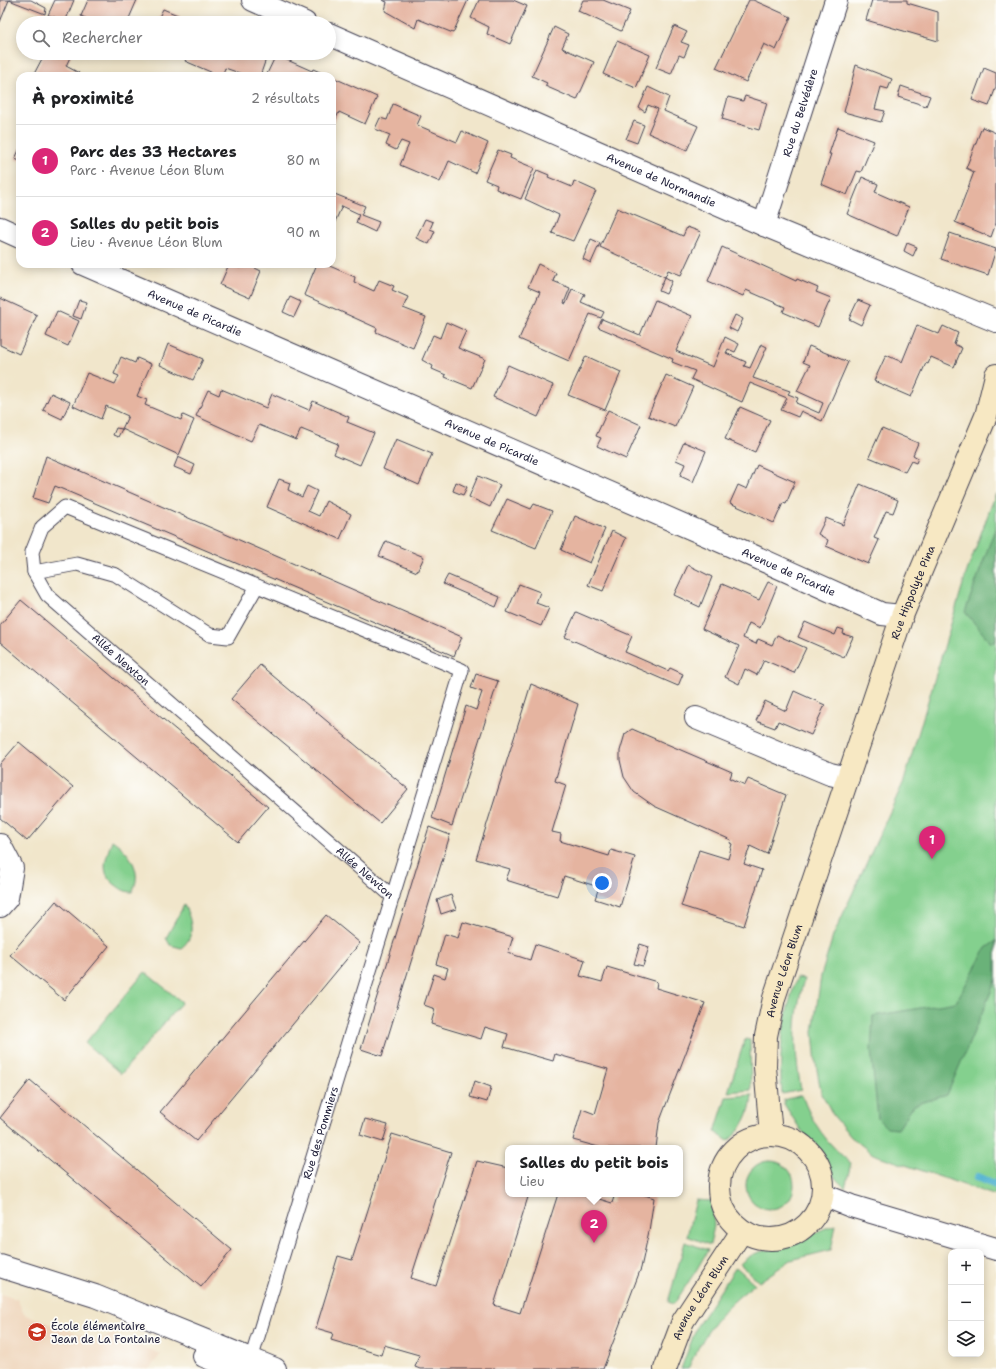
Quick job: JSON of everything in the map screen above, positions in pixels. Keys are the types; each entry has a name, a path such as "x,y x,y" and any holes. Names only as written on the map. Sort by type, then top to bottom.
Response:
{"main road":[{"name":"Rue Hippolyte Pina","path":"837,812 902,616 986,416 996,375"},
{"name":"Avenue Léon Blum","path":"772,1135 765,1067 766,1036 774,998 837,812"},
{"path":"772,1135 795,1140 808,1150 820,1168 823,1179 823,1195 814,1216 807,1225 794,1234 777,1239 760,1238 742,1231 731,1220 723,1208 719,1194 724,1165 732,1152 743,1143 757,1137 772,1135"},
{"name":"Avenue Léon Blum","path":"665,1369 683,1321 742,1231"}],"street":[{"path":"253,0 289,16"},
{"name":"Rue du Belvédère","path":"764,225 836,0"},
{"name":"Avenue de Normandie","path":"336,37 764,225 996,321"},
{"path":"0,228 16,235"},
{"name":"Avenue de Picardie","path":"91,268 727,544 882,614 902,616"},
{"path":"696,718 830,774 848,778"},
{"path":"0,845 12,868 7,898 0,906"},
{"path":"823,1195 851,1206 996,1249"},
{"path":"0,1266 95,1296 245,1366"},
{"path":"0,1277 245,1366 275,1369"}],"lane":[{"name":"Allée Newton","path":"65,507 257,586 462,670 394,897 47,595 34,572 32,552 42,527 65,507"},
{"path":"34,572 77,564 116,575 210,635 228,638 257,586"},
{"name":"Rue des Pommiers","path":"245,1366 394,897"}],"shaded area":[{"name":"École élémentaire Jean de La Fontaine","path":"0,1294 17,1299 24,1314 97,1341 112,1334 161,1354 149,1369 0,1369"}],"green space":[{"path":"996,493 996,1196 873,1154 851,1137 833,1115 821,1092 816,1064 813,1032 821,976 833,936 904,781 966,574"},
{"path":"996,526 996,641 991,643 965,612"},
{"path":"112,840 124,850 133,863 136,877 132,892 121,889 111,881 105,871 106,859"},
{"path":"184,905 191,922 191,934 186,944 181,948 170,945 166,938"},
{"path":"996,941 996,980 947,1095 914,1105 898,1129 887,1128 878,1119 871,1050 873,1016 956,1002 986,948"},
{"path":"145,972 182,1002 121,1074 85,1043"},
{"path":"797,978 804,979 796,1022 797,1061 801,1090 782,1094 781,1049 788,1006"},
{"path":"745,1039 750,1040 751,1090 728,1092"},
{"path":"752,1095 750,1108 742,1126 728,1141 715,1132 726,1097"},
{"path":"802,1095 815,1124 835,1149 851,1163 845,1188 835,1178 821,1150 802,1132 784,1104 784,1100"},
{"path":"770,1161 779,1163 787,1168 792,1176 794,1185 792,1194 787,1202 779,1207 770,1209 761,1207 753,1202 748,1194 746,1185 748,1176 753,1168 761,1163"},
{"path":"696,1200 712,1201 714,1226 710,1245 687,1236"},
{"path":"836,1225 831,1250 791,1260 759,1282 740,1264 752,1255 789,1245 823,1229"},
{"path":"685,1242 708,1250 674,1304 668,1302"},
{"path":"736,1267 755,1284 723,1312 701,1343 688,1369 681,1369 697,1326"}],"building":[{"path":"0,0 9,0 0,22"},
{"path":"9,0 31,0 46,8 45,14"},
{"path":"55,0 74,0 67,16 48,15"},
{"path":"88,0 137,0 130,16 81,16"},
{"path":"382,0 468,0 453,33 418,19 415,28 385,11 387,2"},
{"path":"479,0 513,0 527,6 510,44 487,34 489,27 471,18"},
{"path":"583,0 603,0 630,11 621,31 578,11"},
{"path":"749,0 753,0 791,17 776,50 764,44 746,82 716,68"},
{"path":"872,0 907,0 907,3 938,12 938,41 866,20"},
{"path":"163,9 180,16 160,16"},
{"path":"674,26 687,32 681,42 689,45 684,57 679,55 671,74 656,68"},
{"path":"554,27 568,34 562,48 594,62 577,100 545,86 547,83 532,76"},
{"path":"617,41 650,55 636,88 603,74"},
{"path":"41,60 69,60 66,66 77,72 35,72"},
{"path":"266,60 261,72 236,72 225,68 224,72 211,72 185,61"},
{"path":"274,60 287,60 312,71 313,69 320,72 268,72"},
{"path":"856,65 892,79 888,89 881,87 875,109 885,111 881,122 844,112"},
{"path":"984,68 996,73 996,87 989,106 972,100"},
{"path":"336,79 377,97 365,124 339,112 336,118"},
{"path":"901,86 930,96 926,106 898,97"},
{"path":"648,87 669,97 664,111 698,126 687,150 648,133 658,109 648,105 645,112 639,108"},
{"path":"745,96 767,103 759,130 722,119 728,97 743,101"},
{"path":"393,104 421,116 417,125 457,142 462,131 488,143 475,173 449,161 440,182 400,165 409,144 401,141 396,150 386,145 390,135 375,129 380,118 387,120"},
{"path":"634,121 644,125 637,143 626,139"},
{"path":"838,127 874,141 861,172 857,171 847,195 821,184"},
{"path":"982,127 996,133 996,223 991,237 955,222 974,172 966,168"},
{"path":"498,150 511,155 510,158 534,168 521,199 496,189 497,185 485,180"},
{"path":"537,170 549,175 548,177 572,187 574,181 596,191 573,241 552,233 559,215 525,199"},
{"path":"862,177 878,184 875,192 909,207 897,236 847,214"},
{"path":"336,195 365,206 361,215 379,222 375,232 356,223 359,214 342,206 336,220"},
{"path":"617,208 683,236 687,227 701,232 681,275 668,270 665,277 600,247"},
{"path":"425,219 433,222 430,229 435,231 429,244 416,238"},
{"path":"950,233 996,249 988,275 941,259"},
{"path":"591,239 600,243 591,263 583,259"},
{"path":"907,243 917,247 913,256 904,251"},
{"path":"722,247 796,281 797,279 818,288 816,292 831,298 818,327 783,312 785,307 746,290 743,296 708,281"},
{"path":"538,264 556,273 553,281 570,288 564,303 566,304 572,289 585,294 581,302 604,312 601,318 590,314 569,361 519,339 540,292 528,287"},
{"path":"227,268 255,268 261,271 250,298 220,285"},
{"path":"315,268 334,268 355,277 354,282 374,291 379,280 394,286 392,290 408,297 403,308 426,317 413,348 376,332 377,328 304,295"},
{"path":"665,277 672,281 666,294 659,291"},
{"path":"290,297 301,302 294,317 283,312"},
{"path":"0,298 37,315 19,354 0,345"},
{"path":"79,300 87,302 81,319 73,316"},
{"path":"655,300 692,316 676,351 713,367 725,337 739,344 735,352 728,349 726,353 746,362 744,366 750,368 761,344 767,347 753,378 790,391 788,394 798,398 796,403 819,413 823,403 797,391 810,365 803,362 809,346 848,362 822,421 801,411 798,417 781,410 787,398 750,383 742,402 691,379 695,371 672,362 673,359 598,327 602,319 640,335"},
{"path":"858,300 870,305 861,325 849,319"},
{"path":"57,311 79,321 68,346 46,336"},
{"path":"735,315 743,319 737,332 729,328"},
{"path":"446,322 466,331 458,348 485,359 472,388 445,377 446,375 432,369 433,366 422,360 433,335 440,338"},
{"path":"917,325 939,334 943,326 958,333 954,344 962,348 954,367 931,357 928,364 926,363 911,397 874,381 886,355 902,362"},
{"path":"168,344 203,359 193,380 160,365"},
{"path":"586,356 621,372 605,410 568,395"},
{"path":"121,357 135,363 137,358 151,364 137,396 147,400 145,405 181,420 183,415 194,420 179,455 122,429 128,416 106,406 101,419 73,406 87,373 115,384 119,376 114,374"},
{"path":"508,365 553,385 538,417 493,397"},
{"path":"666,375 693,387 675,427 648,416"},
{"path":"221,389 266,408 272,394 309,410 313,401 349,417 347,422 374,433 360,465 334,454 338,444 301,429 296,440 259,425 251,441 196,416 208,390 219,395"},
{"path":"51,393 70,402 62,419 43,410"},
{"path":"740,407 770,420 755,452 725,439"},
{"path":"608,410 641,425 626,459 597,446 601,438 596,436"},
{"path":"116,428 122,429 118,437 113,435"},
{"path":"882,428 918,443 913,455 918,458 916,463 911,461 905,472 869,457"},
{"path":"396,439 432,454 419,485 383,469"},
{"path":"684,442 706,451 693,482 680,476 685,464 676,460"},
{"path":"46,456 462,637 454,656 55,486 48,503 33,498"},
{"path":"178,457 195,465 191,474 174,467"},
{"path":"757,465 795,482 786,504 783,503 774,523 730,503 738,485 747,489"},
{"path":"478,476 500,485 490,507 469,497"},
{"path":"279,479 290,483 288,490 302,497 307,486 317,491 308,511 319,516 326,501 351,514 340,539 267,507"},
{"path":"456,482 467,487 463,495 453,491"},
{"path":"860,484 898,500 893,513 886,511 874,538 879,540 868,564 826,546 828,540 818,534 826,518 843,525"},
{"path":"507,499 531,509 534,504 552,511 536,548 492,530"},
{"path":"575,516 605,529 590,563 561,550"},
{"path":"612,531 626,538 603,591 588,585"},
{"path":"386,541 424,557 417,572 379,556"},
{"path":"688,565 712,577 700,607 674,595"},
{"path":"448,575 500,597 496,607 443,584"},
{"path":"768,582 777,586 760,628 749,623 743,638 756,644 758,639 772,645 777,635 806,648 794,673 764,660 757,675 745,669 739,684 725,677 739,646 702,629 722,584 759,600"},
{"path":"519,584 540,592 536,603 549,608 541,626 507,612"},
{"path":"21,600 268,807 238,842 0,642 0,625"},
{"path":"576,612 632,636 625,652 668,671 670,668 683,674 678,686 565,637"},
{"path":"805,622 835,635 838,628 844,630 843,634 853,637 844,657 798,637"},
{"path":"260,665 408,789 380,823 231,699"},
{"path":"476,674 498,681 452,826 432,818 466,706 476,710 482,692 471,688"},
{"path":"531,684 578,704 555,781 566,785 552,832 561,834 560,841 609,856 611,850 635,857 620,907 595,899 599,887 564,876 557,896 506,880 510,869 476,859"},
{"path":"794,691 825,705 811,735 778,721 775,728 756,721 765,701 786,711"},
{"path":"632,729 732,772 730,778 745,785 748,779 786,795 767,854 750,846 744,864 762,870 744,926 681,906 699,850 728,859 732,844 730,843 731,840 654,806 634,792 624,777 620,760 620,751 625,734"},
{"path":"19,742 73,787 27,841 0,818 0,764"},
{"path":"429,827 450,835 382,1056 361,1049"},
{"path":"451,895 456,909 441,914 437,900"},
{"path":"56,901 109,946 64,1000 10,955"},
{"path":"326,915 360,943 196,1141 160,1112"},
{"path":"463,922 513,937 508,953 530,960 535,944 585,960 580,976 602,982 607,967 657,982 656,988 705,1003 659,1123 656,1145 591,1145 573,1140 582,1109 595,1114 608,1069 555,1054 553,1061 504,1047 508,1034 485,1027 481,1039 431,1024 435,1009 424,1005 434,974 445,978 448,968 436,964 445,934 458,938"},
{"path":"640,944 649,947 643,966 634,964"},
{"path":"30,1080 232,1250 201,1287 0,1118"},
{"path":"475,1081 491,1087 487,1102 470,1097"},
{"path":"365,1119 388,1125 383,1142 360,1135"},
{"path":"392,1134 451,1152 411,1278 436,1286 477,1161 505,1167 505,1197 528,1197 494,1305 520,1313 557,1197 593,1197 612,1203 614,1197 654,1198 641,1268 603,1369 420,1369 415,1367 419,1355 384,1345 381,1355 331,1340 333,1333 316,1328 338,1256 352,1260"}],"waterway":[{"path":"978,1177 996,1185"}],"place":[{"name":"Parc des 33 Hectares","path":"932,859"},
{"name":"Salles du petit bois","path":"594,1243"},
{"name":"École élémentaire Jean de La Fontaine","path":"37,1332"}]}
